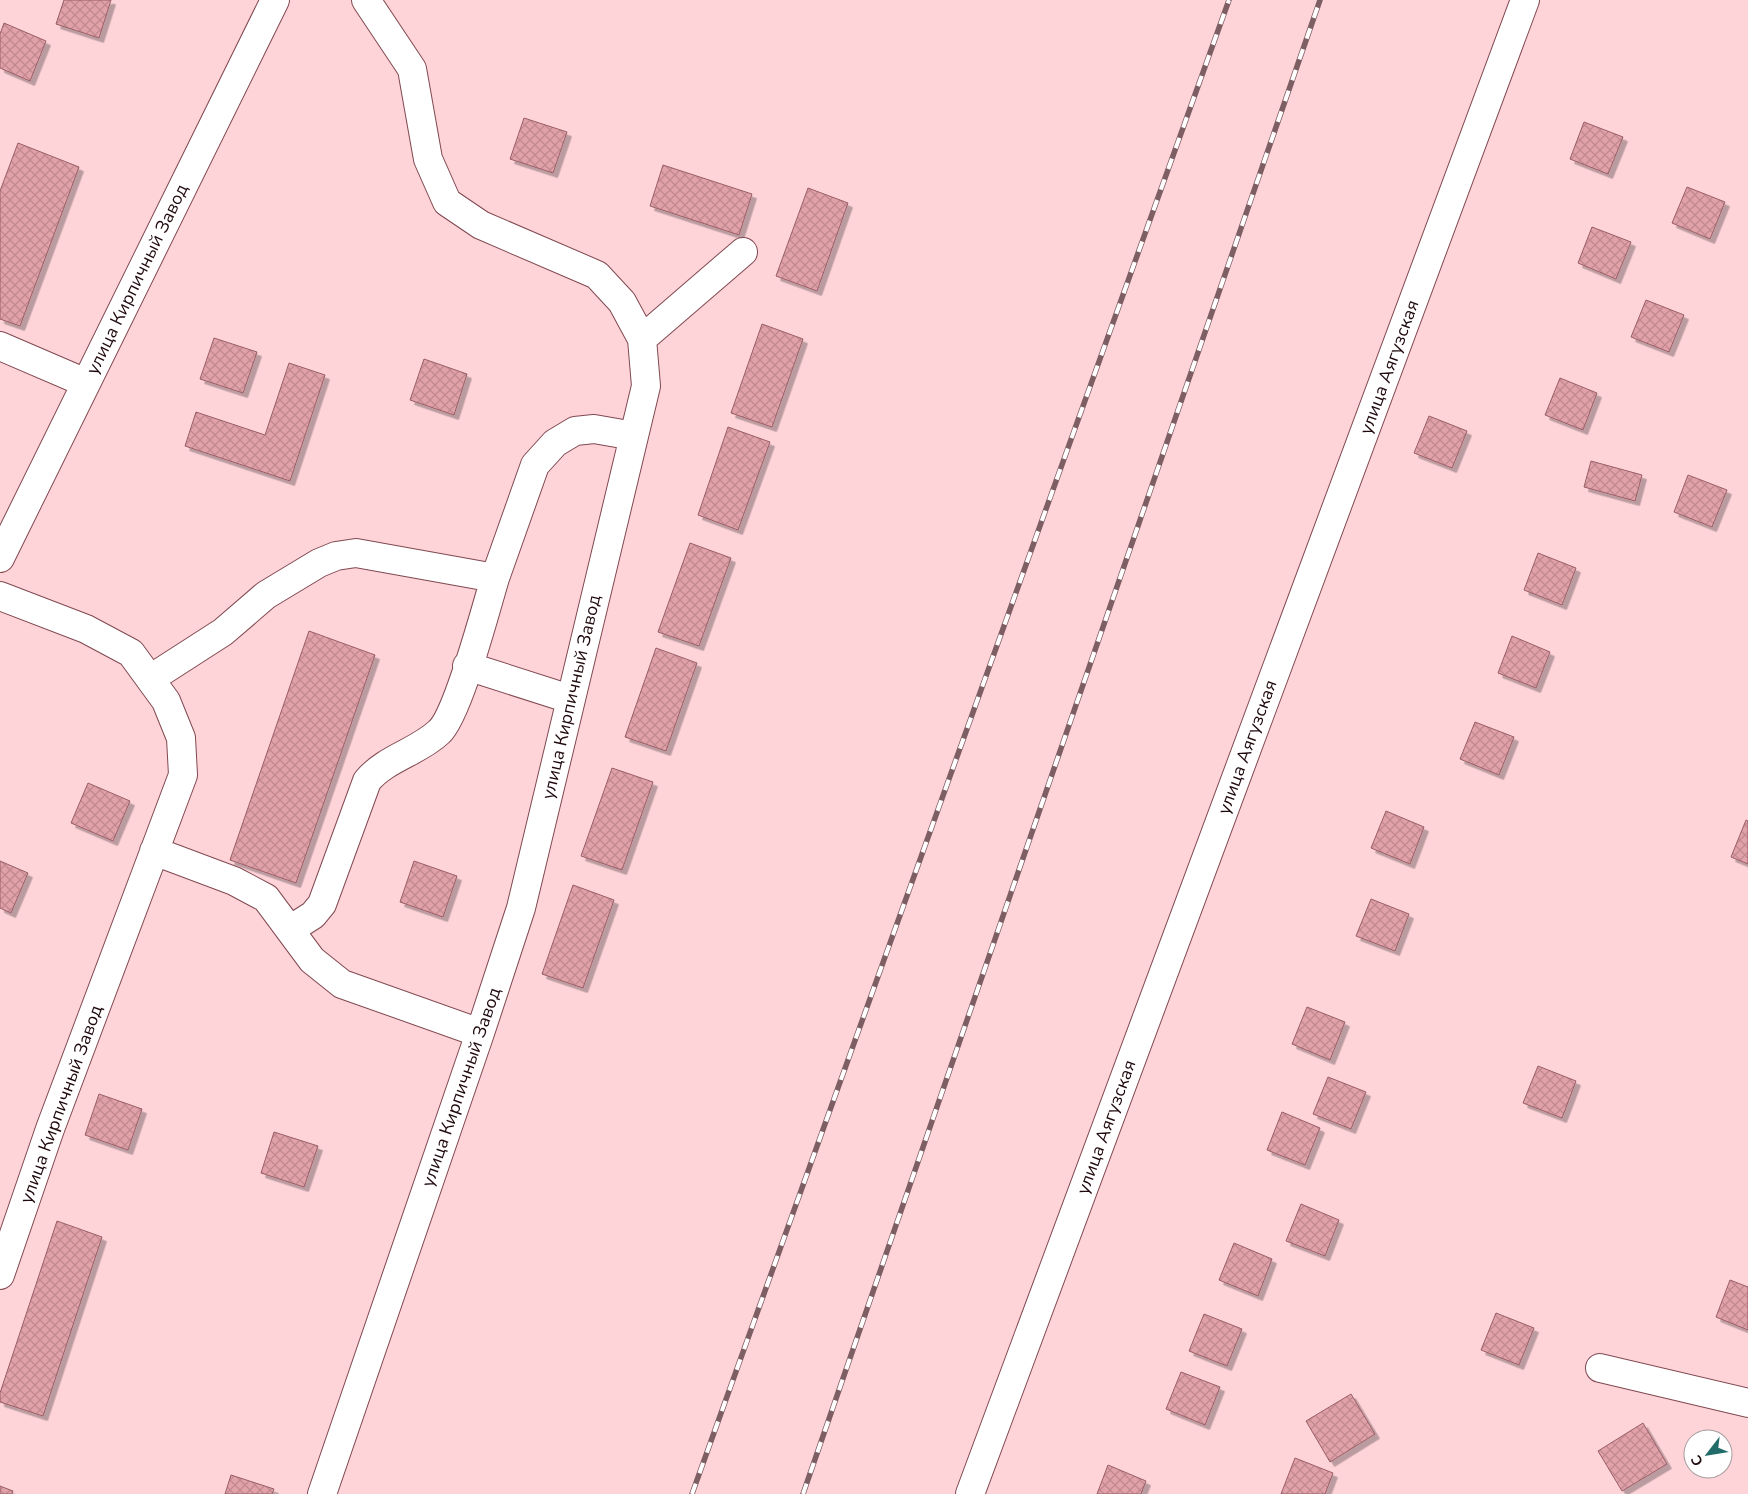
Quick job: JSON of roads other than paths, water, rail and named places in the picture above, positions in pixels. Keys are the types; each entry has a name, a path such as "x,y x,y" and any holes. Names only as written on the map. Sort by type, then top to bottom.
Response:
{"street":[{"name":"улица Кирпичный Завод","path":"0,558 275,0"},
{"name":"улица Кирпичный Завод","path":"322,1494 480,1033 520,908 646,386 642,338 622,302 597,275 481,224 447,202 428,159 412,69 366,0"},
{"name":"улица Аягузская","path":"970,1494 1525,0"},
{"path":"642,338 742,252"},
{"path":"0,346 86,382"},
{"path":"291,929 313,916 322,904 367,781 375,771 428,741 441,730 451,712 535,465 555,443 575,431 594,429 634,436"},
{"path":"150,679 223,632 266,595 319,563 336,556 356,553 495,578"},
{"name":"улица Кирпичный Завод","path":"0,596 86,629 131,653 166,701 181,738 184,775 50,1129 0,1275"},
{"path":"468,666 570,699"},
{"path":"154,851 234,881 266,898 291,929 312,960 342,984 480,1033"},
{"path":"1600,1368 1748,1403"}],"railway":[{"path":"692,1494 1229,0"},
{"path":"803,1494 1320,0"}]}
